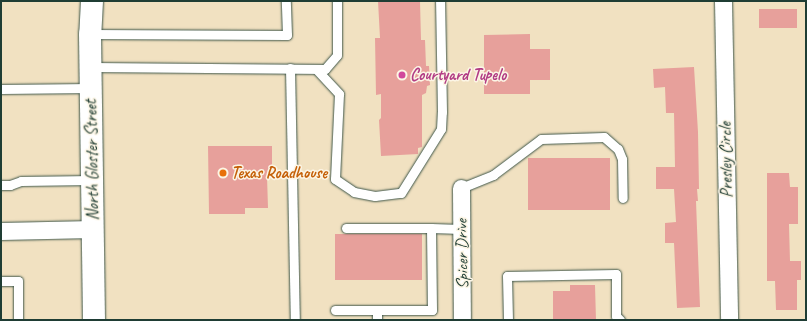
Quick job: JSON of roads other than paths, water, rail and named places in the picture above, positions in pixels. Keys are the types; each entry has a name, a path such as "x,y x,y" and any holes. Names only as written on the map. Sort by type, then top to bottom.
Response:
{"main road":[{"name":"North Gloster Street","path":"92,1 90,34 94,320"}],"street":[{"name":"Presley Circle","path":"723,1 728,320"},
{"name":"Spicer Drive","path":"461,188 462,320"},
{"path":"1,231 93,229"}],"lane":[{"path":"90,34 286,35 286,1"},
{"path":"1,89 91,77 290,68 325,69 336,55 337,1"},
{"path":"316,69 339,94 335,179 354,192 375,196 401,193 441,129 440,1"},
{"path":"290,68 295,320"},
{"path":"461,188 493,175 541,139 604,137 618,149 622,159 623,198"},
{"path":"1,186 10,185 21,181 92,180"},
{"path":"346,228 461,229"},
{"path":"335,310 432,310 431,228"},
{"path":"508,320 507,276 616,274 616,316 620,320"},
{"path":"1,281 18,281 18,320"},
{"path":"377,310 377,320"}],"place":[{"name":"Courtyard Tupelo","path":"402,75"},
{"name":"Texas Roadhouse","path":"223,173"}]}
